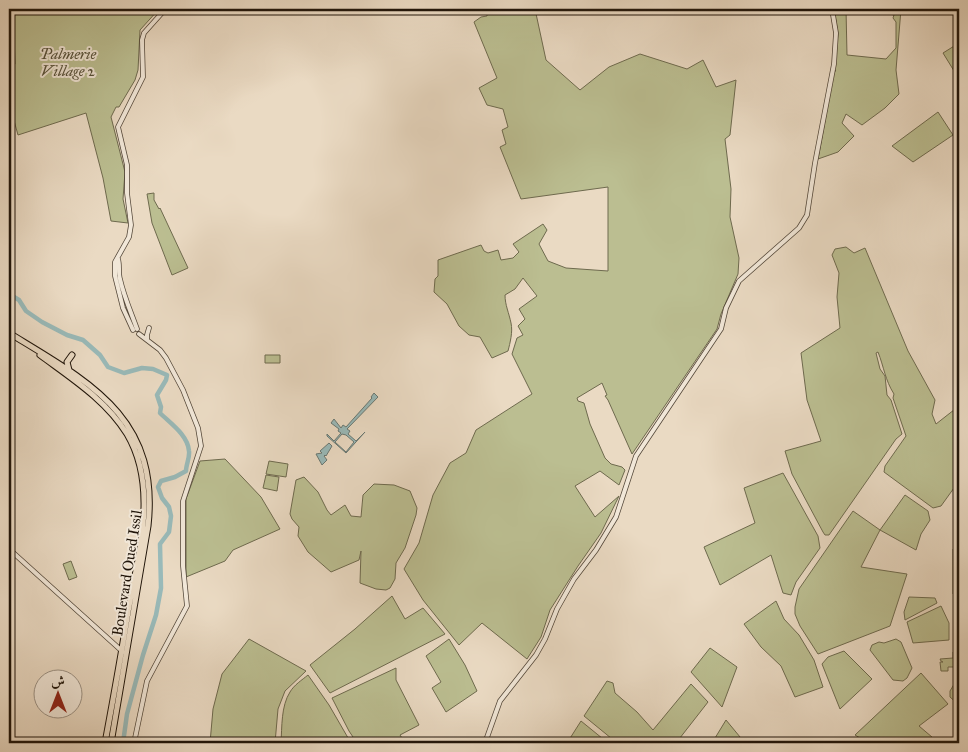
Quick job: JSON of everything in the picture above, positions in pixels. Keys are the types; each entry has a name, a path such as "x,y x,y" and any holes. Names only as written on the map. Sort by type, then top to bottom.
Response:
{"main road":[{"name":"Boulevard Oued Issil","path":"9,333 58,362 103,396 122,417 139,445 148,471 150,498 148,526 105,743"},
{"name":"Boulevard Oued Issil","path":"22,341 107,407 126,434 137,456 143,483 143,525 111,743"},
{"path":"70,371 68,362 72,355"}],"street":[{"path":"134,743 147,681 187,606 183,566 183,501 201,446 198,428 183,390 164,353 139,334 134,335 135,329 124,308 116,281 115,264 129,236 131,225 126,165 118,127 143,77 142,40 144,33 161,14 163,9"},
{"path":"485,743 500,701 536,655 545,639 557,608 574,579 596,550 616,517 636,456 721,329 726,308 739,281 799,228 807,215 814,163 834,64 836,33 832,9"},
{"path":"147,340 149,328"},
{"path":"9,549 124,653"}],"green space":[{"name":"Palmerie Village 2","path":"13,9 159,9 140,30 138,70 135,80 111,117 125,172 123,199 128,223 111,221 103,178 86,113 18,135 13,117 9,117 9,71 15,64"},
{"path":"487,9 535,9 546,60 580,90 609,67 640,54 687,69 703,60 716,87 736,80 730,135 725,139 731,189 730,217 739,258 738,274 721,314 717,329 632,454 605,396 607,395 602,383 577,398 578,401 584,403 590,424 605,458 611,464 622,467 625,470 619,485 600,471 575,486 595,517 619,496 601,533 550,610 541,637 527,659 482,623 459,645 423,600 404,569 419,543 433,495 450,463 466,453 476,430 532,394 512,354 517,338 523,335 518,326 525,319 519,309 537,296 523,278 515,289 505,295 512,326 508,351 492,358 480,337 469,335 459,326 447,304 434,292 435,279 438,276 438,260 481,245 484,251 488,253 498,250 501,260 513,258 519,252 513,244 543,224 547,230 539,244 548,261 566,268 608,271 608,187 521,199 500,147 506,144 502,130 508,127 503,109 487,105 479,88 497,78 474,22 481,17 487,16"},
{"path":"834,9 846,9 847,55 886,59 896,48 896,22 893,18 894,15 890,14 890,9 901,9 896,70 899,94 885,108 862,125 846,114 842,123 854,136 838,152 818,159 834,71 836,71 834,69 838,34"},
{"path":"959,43 959,79 943,53"},
{"path":"938,112 953,135 913,162 892,146"},
{"path":"154,193 154,200 160,208 188,268 172,275 152,223 147,194"},
{"path":"846,247 854,253 865,248 908,351 935,400 932,414 936,424 959,406 959,481 941,506 933,508 884,472 885,466 906,436 893,398 894,394 878,352 876,353 880,369 885,376 887,395 891,400 902,434 896,439 829,535 825,535 792,474 785,451 821,441 807,400 801,353 840,328 837,297 839,273 832,255 835,249"},
{"path":"265,355 280,355 280,363 265,363"},
{"path":"225,459 261,497 280,529 233,550 225,561 186,577 186,499 200,461"},
{"path":"269,461 288,464 286,477 266,474"},
{"path":"783,473 818,536 820,548 796,582 791,595 783,593 771,555 720,585 704,547 755,523 744,488"},
{"path":"266,475 279,477 277,491 263,488"},
{"path":"304,477 318,492 331,515 345,505 351,516 361,517 363,495 374,484 394,485 410,491 417,508 416,515 405,548 396,563 395,579 390,588 386,590 376,589 360,583 361,551 359,560 331,572 308,552 298,536 299,527 290,514 296,480"},
{"path":"905,495 928,511 930,520 921,534 916,550 880,530"},
{"path":"853,511 880,530 861,567 907,574 890,626 818,654 800,626 795,614 799,589"},
{"path":"959,548 959,594 953,594 953,549"},
{"path":"71,561 77,577 69,580 63,564"},
{"path":"392,596 405,619 423,608 445,634 330,693 310,665"},
{"path":"909,597 935,598 937,603 905,620 904,612"},
{"path":"776,601 784,619 799,635 814,660 823,687 795,697 781,666 761,647 744,624"},
{"path":"941,606 949,623 949,640 913,643 907,622"},
{"path":"249,639 306,671 285,691 278,709 275,743 210,743 213,709 222,674"},
{"path":"449,639 465,665 477,691 446,712 432,688 441,682 426,656"},
{"path":"896,639 901,642 912,668 907,678 903,681 893,680 870,650 872,645 879,642 884,643"},
{"path":"710,648 737,667 722,707 691,672"},
{"path":"844,651 872,679 840,709 822,664 828,657"},
{"path":"953,652 959,652 959,662 956,667 948,667 948,671 941,671 940,662 943,662 940,659 953,658"},
{"path":"396,668 396,680 419,725 400,735 404,741 409,743 357,743 332,698"},
{"path":"921,673 948,704 919,726 939,743 884,744 855,735"},
{"path":"308,675 329,705 351,743 281,743 282,717 287,698 294,687"},
{"path":"959,676 959,705 950,697 950,691"},
{"path":"607,681 613,683 615,693 637,712 653,730 691,684 708,702 676,743 617,743 584,716"},
{"path":"726,720 745,743 712,743"},
{"path":"581,721 608,743 567,743"}],"water":[{"path":"374,393 378,397 347,429 350,431 348,434 356,441 365,432 346,453 327,436 327,434 334,441 341,433 331,423 334,419 341,428 343,425 346,427","holes":["342,434 354,442 346,452 335,442"]},
{"path":"329,443 332,446 326,456 324,456 327,460 322,465 316,454 322,453 320,451"}],"waterway":[{"path":"9,240 11,246 9,253"},
{"path":"9,294 19,300 26,311 42,322 67,335 83,340 100,355 108,367 124,373 142,368 153,369 167,375 157,395 161,407 160,413 178,430 188,445 189,453 186,471 161,481 158,487 162,498 169,507 171,516 169,532 160,544 161,588 156,615 127,714 123,743"}]}
